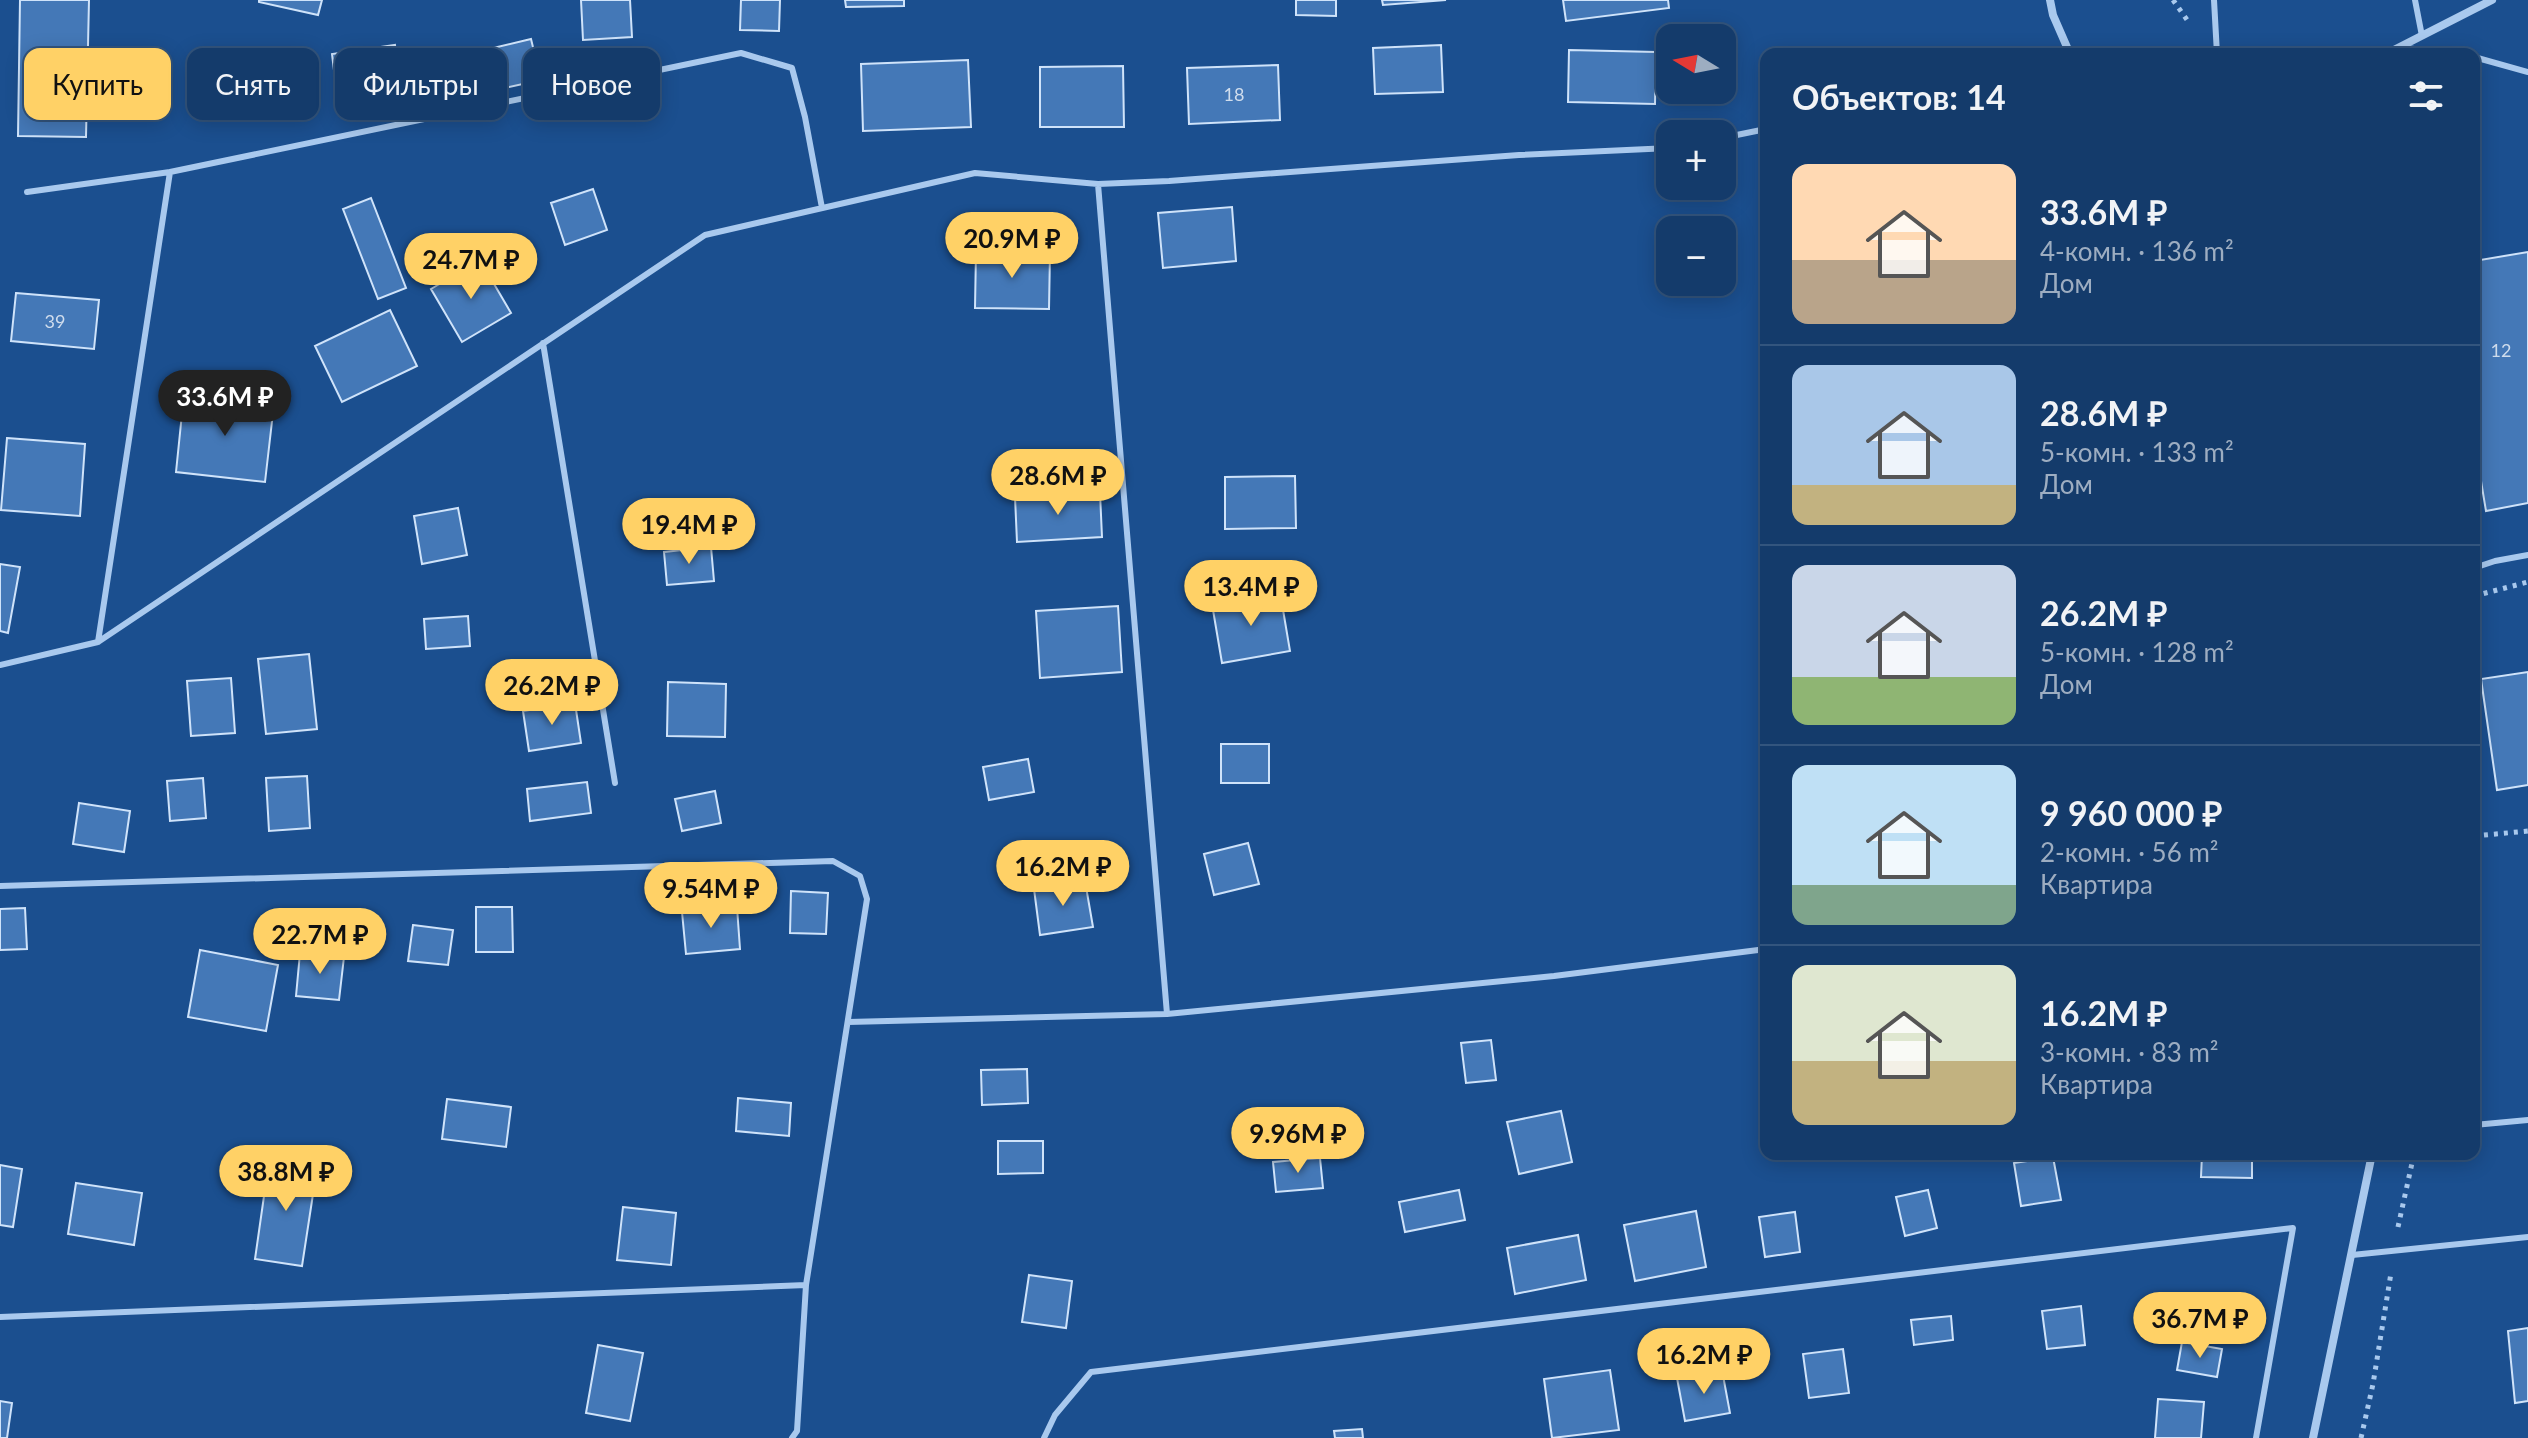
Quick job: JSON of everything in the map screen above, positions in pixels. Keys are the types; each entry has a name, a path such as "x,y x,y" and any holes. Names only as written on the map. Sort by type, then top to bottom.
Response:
{"street":[{"path":"2050,0 2067,48"},
{"path":"2400,47 2492,0"},
{"path":"2313,1438 2371,1160"}],"lane":[{"path":"2214,0 2217,48"},
{"path":"2415,0 2422,36"},
{"path":"2400,47 2407,48"},
{"path":"27,192 170,172 741,53 792,68 805,117 822,208"},
{"path":"2480,59 2528,72"},
{"path":"1736,135 1760,130"},
{"path":"0,665 98,642 705,235 975,173 1098,184 1656,149"},
{"path":"98,642 170,172"},
{"path":"1098,184 1167,1014"},
{"path":"543,343 615,783"},
{"path":"2480,566 2528,555"},
{"path":"0,886 833,861 860,876 867,899 806,1285 797,1431 792,1438"},
{"path":"848,1022 1167,1014 1554,976 1760,950"},
{"path":"2480,1124 2528,1120"},
{"path":"1044,1438 1055,1415 1091,1372 2293,1228 2256,1438"},
{"path":"2352,1255 2528,1237"},
{"path":"0,1317 806,1285"}],"path":[{"path":"2480,594 2528,582"},
{"path":"2480,835 2528,831"},
{"path":"2361,1438 2413,1160"}],"building":[{"path":"20,0 89,0 88,48 24,48 24,120 86,120 86,137 18,136"},
{"path":"259,0 322,0 318,15"},
{"path":"581,0 630,0 632,37 583,40"},
{"path":"741,0 780,0 779,31 740,30"},
{"path":"845,0 904,0 904,6 846,7"},
{"path":"1296,0 1336,0 1336,16 1296,15"},
{"path":"1382,0 1446,0 1383,5"},
{"path":"1563,0 1668,0 1669,8 1566,21"},
{"path":"531,39 533,48 523,48 523,84 507,87 507,48 493,48"},
{"path":"1441,45 1443,92 1375,94 1373,48"},
{"path":"1569,50 1656,52 1655,104 1568,102"},
{"path":"968,60 971,127 863,131 861,64"},
{"path":"1278,65 1280,120 1189,124 1187,68"},
{"path":"1123,66 1124,127 1040,127 1040,67"},
{"path":"593,189 607,230 565,245 551,203"},
{"path":"371,198 406,288 378,299 343,209"},
{"path":"1232,207 1236,261 1163,268 1158,213"},
{"path":"976,251 1050,252 1049,309 975,308"},
{"path":"2528,252 2528,503 2486,511 2480,475 2480,260"},
{"path":"480,260 511,313 462,342 431,289"},
{"path":"16,293 99,300 94,349 11,341"},
{"path":"390,310 417,366 342,402 315,346"},
{"path":"184,394 274,404 265,482 176,472"},
{"path":"7,438 85,444 80,516 1,510"},
{"path":"1295,476 1296,528 1225,529 1225,477"},
{"path":"1100,493 1102,537 1017,542 1015,497"},
{"path":"458,508 467,555 422,564 414,516"},
{"path":"711,547 714,581 667,585 664,552"},
{"path":"0,564 20,567 8,633 0,631"},
{"path":"1280,592 1290,651 1222,663 1212,604"},
{"path":"1118,606 1122,672 1040,678 1036,611"},
{"path":"468,616 470,646 426,649 424,619"},
{"path":"309,654 317,729 266,734 258,659"},
{"path":"2528,672 2528,785 2497,790 2481,679"},
{"path":"231,678 235,733 191,736 187,681"},
{"path":"668,682 726,684 725,737 667,736"},
{"path":"575,703 581,743 529,751 523,711"},
{"path":"1221,744 1269,744 1269,783 1221,783"},
{"path":"1028,759 1034,792 989,800 983,767"},
{"path":"307,776 310,828 269,831 266,778"},
{"path":"203,778 206,818 170,821 167,781"},
{"path":"587,782 591,813 530,821 527,789"},
{"path":"715,791 721,823 682,831 675,799"},
{"path":"79,803 130,811 124,852 73,844"},
{"path":"1248,843 1259,884 1214,895 1204,854"},
{"path":"1085,881 1093,927 1040,935 1034,889"},
{"path":"791,891 828,893 826,934 790,933"},
{"path":"476,907 512,907 513,952 476,952"},
{"path":"737,907 740,949 686,954 682,912"},
{"path":"25,908 27,949 0,950 0,909"},
{"path":"413,925 453,930 448,965 408,961"},
{"path":"200,950 278,965 266,1031 188,1017"},
{"path":"300,953 344,957 339,1000 296,996"},
{"path":"1491,1040 1496,1080 1466,1083 1461,1043"},
{"path":"1027,1069 1028,1103 982,1105 981,1070"},
{"path":"738,1098 791,1103 789,1136 736,1131"},
{"path":"447,1099 511,1107 506,1147 442,1139"},
{"path":"1561,1111 1572,1162 1519,1174 1507,1122"},
{"path":"998,1141 1043,1141 1043,1173 998,1174"},
{"path":"1320,1158 1323,1188 1276,1192 1273,1162"},
{"path":"2054,1160 2061,1200 2021,1206 2014,1163"},
{"path":"2202,1160 2252,1160 2252,1178 2201,1177"},
{"path":"269,1161 317,1168 302,1266 255,1259"},
{"path":"0,1165 22,1169 13,1227 0,1225"},
{"path":"76,1183 142,1193 134,1245 68,1234"},
{"path":"1459,1190 1465,1220 1405,1232 1399,1202"},
{"path":"1928,1190 1937,1228 1905,1236 1896,1197"},
{"path":"623,1207 676,1213 671,1265 617,1260"},
{"path":"1696,1211 1706,1267 1635,1281 1624,1225"},
{"path":"1795,1212 1800,1252 1765,1257 1759,1217"},
{"path":"1578,1235 1586,1280 1515,1294 1507,1248"},
{"path":"1029,1275 1072,1281 1066,1328 1022,1322"},
{"path":"2081,1306 2085,1345 2047,1349 2042,1311"},
{"path":"1951,1316 1953,1340 1914,1345 1911,1320"},
{"path":"2528,1328 2528,1401 2515,1403 2508,1331"},
{"path":"2182,1342 2222,1349 2217,1377 2177,1370"},
{"path":"598,1345 643,1353 630,1421 586,1413"},
{"path":"1843,1349 1849,1393 1809,1398 1803,1354"},
{"path":"1610,1370 1619,1430 1552,1438 1544,1379"},
{"path":"1722,1370 1730,1413 1685,1421 1677,1378"},
{"path":"2158,1399 2204,1402 2201,1438 2155,1438"},
{"path":"0,1401 12,1403 7,1438 0,1438"},
{"path":"1362,1429 1363,1438 1335,1438 1334,1431"}]}
